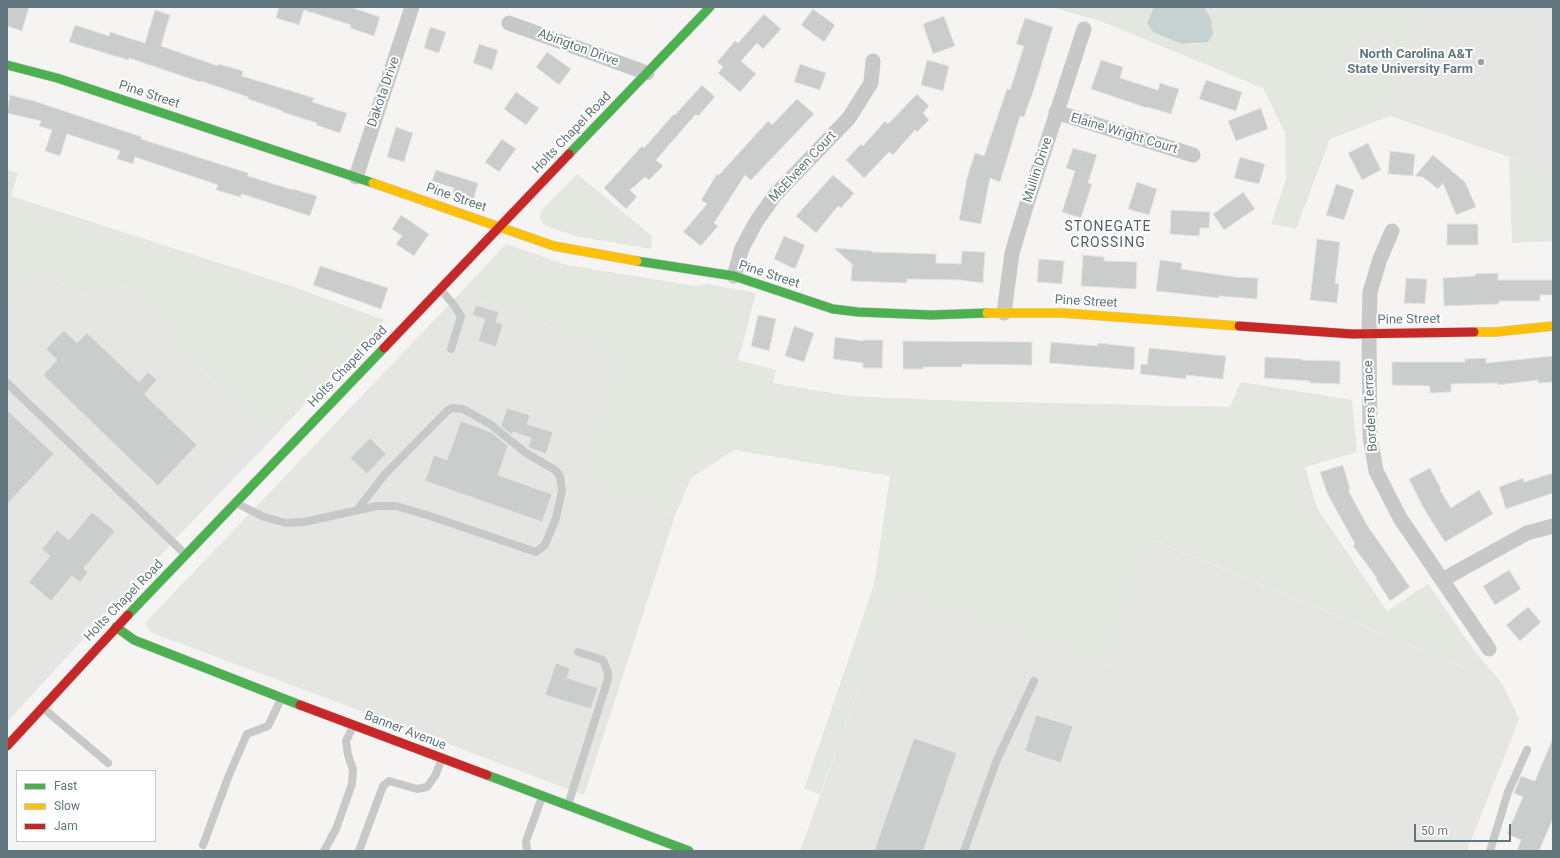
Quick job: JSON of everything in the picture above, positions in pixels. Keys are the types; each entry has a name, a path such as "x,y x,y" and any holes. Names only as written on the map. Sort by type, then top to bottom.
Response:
{"street":[{"name":"Dakota Drive","path":"356,177 412,7"},
{"name":"Holts Chapel Road","path":"9,740 43,707 116,627 710,7"},
{"name":"Abington Drive","path":"509,23 647,73"},
{"name":"Mullin Drive","path":"1004,313 1012,253 1056,112 1084,29"},
{"name":"McElveen Court","path":"734,276 742,248 756,222 775,195 849,118 872,84 873,61"},
{"name":"Pine Street","path":"7,64 57,78 356,177 554,246 667,267 734,276 833,309 858,312 931,315 1063,313 1352,334 1495,332 1553,326"},
{"name":"Elaine Wright Court","path":"1056,112 1193,155"},
{"name":"Borders Terrace","path":"1392,231 1380,259 1370,292 1370,437 1376,471 1400,518 1489,649"},
{"path":"1442,580 1527,532 1553,526"},
{"name":"Banner Avenue","path":"116,627 134,640 281,698 679,849 689,851"}],"lane":[{"path":"440,290 453,304 461,316 451,349"},
{"path":"7,383 186,555"},
{"path":"236,503 264,517 286,523 304,522 377,506 396,506 536,552 545,545 556,518 562,491 560,476 555,470 526,453 490,424 463,409 452,408 447,411 385,474 358,509"},
{"path":"568,806 608,679 608,673 603,660 578,652"},
{"path":"964,851 996,762 1034,681"},
{"path":"203,845 229,775 247,734 268,726 281,698"},
{"path":"43,707 108,763"},
{"path":"324,851 336,829 352,784 353,770 348,755 346,741 353,725"},
{"path":"1490,851 1508,792 1527,750"},
{"path":"359,851 383,786 389,781 417,789 426,787 435,776 442,758"},
{"path":"527,851 526,841 542,796"}],"shaded area":[{"path":"1051,7 1154,7 1147,23 1153,32 1182,44 1198,44 1211,19 1204,7 1429,7 1390,116 1330,139 1296,229 1271,224 1286,179 1285,133 1263,88 1103,22"},
{"path":"1154,7 1204,7 1211,19 1213,34 1208,42 1182,44 1153,32 1147,23"},
{"name":"North Carolina A&T State University Farm","path":"1429,7 1553,7 1553,172 1390,116"},
{"path":"1509,157 1553,172 1553,241 1512,243"},
{"path":"7,170 18,173 11,196 291,286 384,320 272,439 172,340 161,314 125,286 84,296 38,270 7,304"},
{"path":"577,174 652,236 651,249 575,236 544,225 540,219 540,212"},
{"path":"506,244 567,265 695,286 708,284 756,293 738,360 776,370 773,383 849,396 963,401 1230,407 1241,382 1352,400 1357,452 1305,467 1317,508 1387,611 1428,584 1475,652 1502,683 1153,540 1110,667 894,592 820,794 804,789 874,585 890,476 734,450 691,478 675,516 581,486 618,357 523,315 459,294"},
{"path":"38,270 84,296 125,286 161,314 172,340 272,439 182,532 7,722 7,304"},
{"path":"459,294 523,315 618,357 581,486 675,516 584,795 150,632 145,623"},
{"path":"1152,540 1502,683 1519,719 1467,851 800,851 894,591 1110,667"}],"building":[{"path":"7,7 29,7 22,31 7,26"},
{"path":"279,7 350,7 380,17 374,36 350,28 351,25 304,10 299,25 276,18"},
{"path":"813,9 835,25 824,42 801,25"},
{"path":"155,10 170,15 161,46 218,66 219,64 243,71 242,76 314,98 312,102 347,113 340,133 316,125 317,123 248,99 248,97 201,81 200,82 129,58 128,60 69,42 75,25 109,36 110,32 145,43"},
{"path":"764,14 781,29 763,49 757,43 741,61 756,74 740,92 718,73 723,67 717,62 735,41 738,43"},
{"path":"944,16 955,46 933,54 923,24"},
{"path":"1025,18 1053,27 1034,89 1024,117 1020,116 1000,182 990,178 981,224 959,220 967,178 975,153 984,156 1007,89 1010,90 1024,46 1016,44"},
{"path":"430,27 446,32 439,53 424,48"},
{"path":"479,44 498,50 492,70 473,63"},
{"path":"547,52 571,69 559,85 536,67"},
{"path":"927,60 949,66 943,91 921,85"},
{"path":"1101,60 1123,67 1120,78 1158,90 1160,83 1179,89 1171,114 1147,108 1091,89"},
{"path":"800,64 826,73 820,90 794,82"},
{"path":"1206,80 1242,92 1236,111 1199,99"},
{"path":"702,85 715,97 698,116 696,114 656,160 663,166 649,180 645,177 630,190 637,197 626,209 604,188 642,146 644,148"},
{"path":"516,92 539,108 526,125 504,109"},
{"path":"917,94 929,106 923,113 929,120 917,132 915,130 893,155 889,152 864,178 846,160 861,144 863,146 885,121 888,124"},
{"path":"10,95 34,101 142,137 141,139 248,173 248,176 317,196 310,216 242,194 240,197 216,190 218,185 135,157 133,164 117,159 120,151 67,134 60,156 45,151 52,130 39,126 41,121 7,113"},
{"path":"797,99 814,114 751,180 745,175 714,223 718,226 701,246 683,232 707,204 701,200 717,174 719,175 768,121 772,125"},
{"path":"1261,108 1268,129 1236,141 1228,121"},
{"path":"396,127 413,133 404,162 387,157"},
{"path":"502,139 516,149 499,172 485,162"},
{"path":"1368,143 1381,170 1362,180 1348,153"},
{"path":"1073,148 1097,155 1088,183 1092,184 1081,218 1062,212 1075,171 1066,168"},
{"path":"1390,151 1415,154 1413,176 1388,174"},
{"path":"1433,155 1465,182 1476,207 1456,215 1443,183 1438,189 1423,177 1415,176"},
{"path":"1240,157 1265,164 1259,184 1234,178"},
{"path":"436,170 478,183 473,202 452,195 454,188 432,181"},
{"path":"833,175 854,193 841,208 838,206 816,233 796,216"},
{"path":"1137,182 1157,189 1149,215 1128,209"},
{"path":"1336,184 1354,190 1344,220 1326,215"},
{"path":"1243,192 1255,209 1224,230 1213,214"},
{"path":"1171,210 1210,212 1209,228 1200,228 1199,236 1170,234"},
{"path":"401,215 429,234 414,256 396,244 402,236 392,229"},
{"path":"1447,224 1478,224 1478,245 1447,245"},
{"path":"784,236 805,245 795,269 774,259"},
{"path":"1317,239 1340,242 1335,283 1339,284 1337,303 1310,300"},
{"path":"834,248 872,252 936,254 936,263 961,264 962,251 985,252 983,283 960,280 907,279 907,283 851,281 852,265 854,266"},
{"path":"1083,255 1104,257 1104,261 1137,262 1136,289 1081,286"},
{"path":"1039,259 1064,261 1062,284 1037,282"},
{"path":"1160,260 1182,263 1181,269 1235,277 1258,278 1257,299 1219,296 1219,298 1156,291"},
{"path":"320,266 388,288 381,309 313,285"},
{"path":"1498,273 1498,280 1553,280 1553,295 1540,295 1540,301 1499,301 1499,304 1444,306 1443,278"},
{"path":"1406,278 1427,279 1425,304 1404,303"},
{"path":"476,305 499,312 496,322 503,324 496,347 478,341 485,319 472,315"},
{"path":"758,315 776,319 769,351 751,346"},
{"path":"794,326 814,333 804,362 785,356"},
{"path":"64,330 77,343 87,333 139,382 148,372 157,380 144,394 197,445 158,486 43,375 57,360 46,349"},
{"path":"835,337 863,341 883,340 882,368 863,368 863,363 833,359"},
{"path":"903,341 1032,342 1032,365 962,364 962,367 923,367 923,369 903,369"},
{"path":"1051,342 1098,346 1098,343 1135,347 1134,370 1049,363"},
{"path":"1149,348 1226,356 1223,379 1186,375 1186,379 1140,374 1141,364 1147,365"},
{"path":"1553,356 1553,382 1538,383 1538,380 1498,385 1498,383 1451,384 1451,392 1430,393 1430,386 1392,385 1392,362 1465,362 1465,359 1486,358 1486,363"},
{"path":"1265,357 1340,361 1340,384 1310,383 1310,381 1264,378"},
{"path":"507,408 530,415 527,424 553,432 546,454 528,447 531,438 513,432 512,435 501,426"},
{"path":"7,410 54,454 7,504"},
{"path":"461,421 491,432 508,446 498,475 552,494 542,522 425,481 434,455 447,460"},
{"path":"370,438 386,454 367,474 350,458"},
{"path":"1343,465 1350,489 1348,490 1367,525 1410,587 1390,601 1376,579 1377,578 1353,546 1355,544 1327,493 1320,472"},
{"path":"1430,468 1441,489 1440,490 1451,508 1479,490 1493,514 1445,542 1423,507 1409,479"},
{"path":"1553,473 1553,493 1506,509 1499,487 1523,478 1524,482"},
{"path":"92,512 115,531 84,568 88,572 80,582 72,576 51,601 29,582 50,556 42,549 57,530 69,540"},
{"path":"1509,570 1521,589 1495,605 1483,586"},
{"path":"1528,607 1541,622 1520,641 1506,625"},
{"path":"556,663 570,668 567,678 598,688 591,709 545,695"},
{"path":"1036,715 1073,726 1061,763 1025,751"},
{"path":"914,738 957,753 923,851 874,851"},
{"path":"1553,738 1553,818 1539,851 1517,851 1521,840 1507,834 1523,797 1514,793 1521,776 1535,781"}],"traffic: fast":[{"path":"569,154 710,7"},
{"path":"7,65 57,78 373,183"},
{"path":"637,261 734,276 833,309 858,312 931,315 987,313"},
{"path":"128,615 384,348"},
{"path":"116,627 134,640 300,705"},
{"path":"487,775 689,851"}],"traffic: slow":[{"path":"373,183 554,246 637,261"},
{"path":"987,313 1063,313 1239,326"},
{"path":"1474,332 1495,332 1553,326"}],"traffic: jam":[{"path":"384,348 569,154"},
{"path":"1239,326 1352,334 1474,332"},
{"path":"7,746 128,615"},
{"path":"300,705 487,775"}],"place":[{"name":"North Carolina A&T State University Farm","path":"1481,62"}],"district":[{"name":"STONEGATE CROSSING","path":"1108,236"}]}
